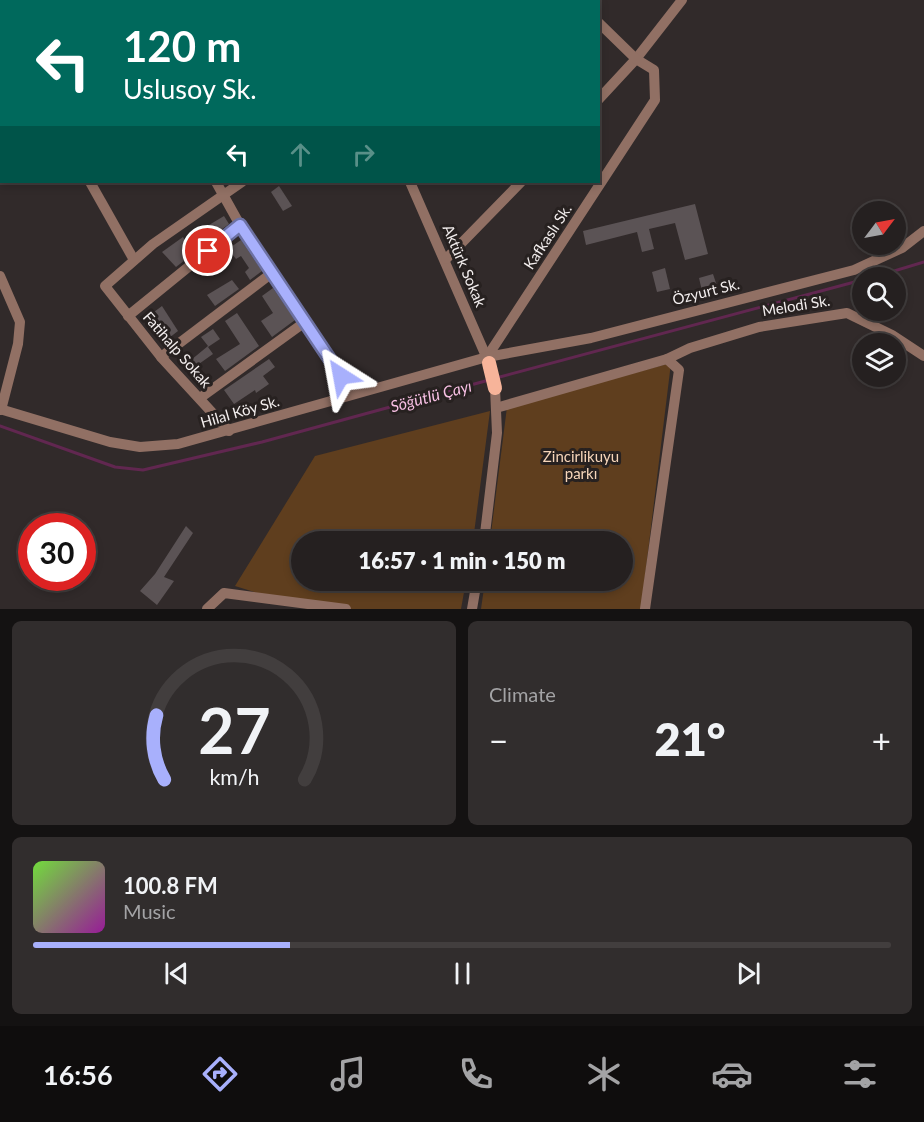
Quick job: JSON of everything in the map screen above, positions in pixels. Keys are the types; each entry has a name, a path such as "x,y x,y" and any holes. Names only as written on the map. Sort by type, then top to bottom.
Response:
{"main road":[{"path":"488,360 495,388"}],"street":[{"path":"600,98 636,59 682,0"},
{"name":"Kafkaslı Sk.","path":"488,360 655,100 654,70 636,59 600,24"},
{"path":"91,183 134,260 240,183"},
{"path":"217,183 240,225 353,393"},
{"name":"Aktürk Sokak","path":"410,183 446,259 488,360"},
{"path":"446,259 520,183"},
{"path":"128,316 240,225"},
{"name":"Özyurt Sk.","path":"488,360 591,338 854,270 902,248 924,231"},
{"name":"Fatihalp Sokak","path":"134,260 105,286 161,357 229,431"},
{"path":"161,357 272,273"},
{"path":"0,276 20,322 18,344 0,410"},
{"name":"Melodi Sk.","path":"496,408 667,359 690,348 759,327 847,313 892,335 924,356"},
{"path":"200,398 305,322"},
{"path":"645,609 674,400 679,379 679,370 667,359"},
{"name":"Hilal Köy Sk.","path":"0,410 110,442 140,447 178,444 353,393 488,360"},
{"path":"485,531 497,433 495,388"},
{"path":"472,609 475,591"},
{"path":"207,609 224,593 346,609"}],"green space":[{"name":"Zincirlikuyu parkı","path":"671,363 641,609 481,609 484,591 633,591 633,531 491,531 507,407"},
{"path":"490,411 474,531 291,531 291,591 464,591 461,609 308,609 235,586 315,456"}],"building":[{"path":"279,186 292,206 283,211 271,192"},
{"path":"695,204 708,254 685,260 675,223 649,229 654,249 642,252 637,232 586,245 583,231"},
{"path":"224,216 229,224 206,241 199,231"},
{"path":"183,237 194,253 176,267 162,252"},
{"path":"241,240 262,271 250,280 245,272 249,268 241,256 236,259 228,249"},
{"path":"665,268 670,289 657,292 652,272"},
{"path":"713,274 717,286 702,291 699,278"},
{"path":"232,280 239,289 215,306 207,295"},
{"path":"273,288 295,320 272,337 261,321 273,313 262,296"},
{"path":"162,306 178,331 165,341 150,315"},
{"path":"237,313 259,346 225,371 216,359 240,344 225,321"},
{"path":"213,329 220,339 208,347 213,354 189,371 185,365 208,346 201,337"},
{"path":"269,359 275,367 263,376 269,384 234,404 224,390"},
{"path":"186,526 193,533 164,577 174,581 157,605 140,591 155,574"}],"waterway":[{"name":"Söğütlü Çayı","path":"906,267 924,262"},
{"name":"Söğütlü Çayı","path":"496,378 852,283"},
{"name":"Söğütlü Çayı","path":"0,426 115,467 143,470 262,442 489,380"}],"route":[{"path":"208,251 240,225 341,376"}]}
